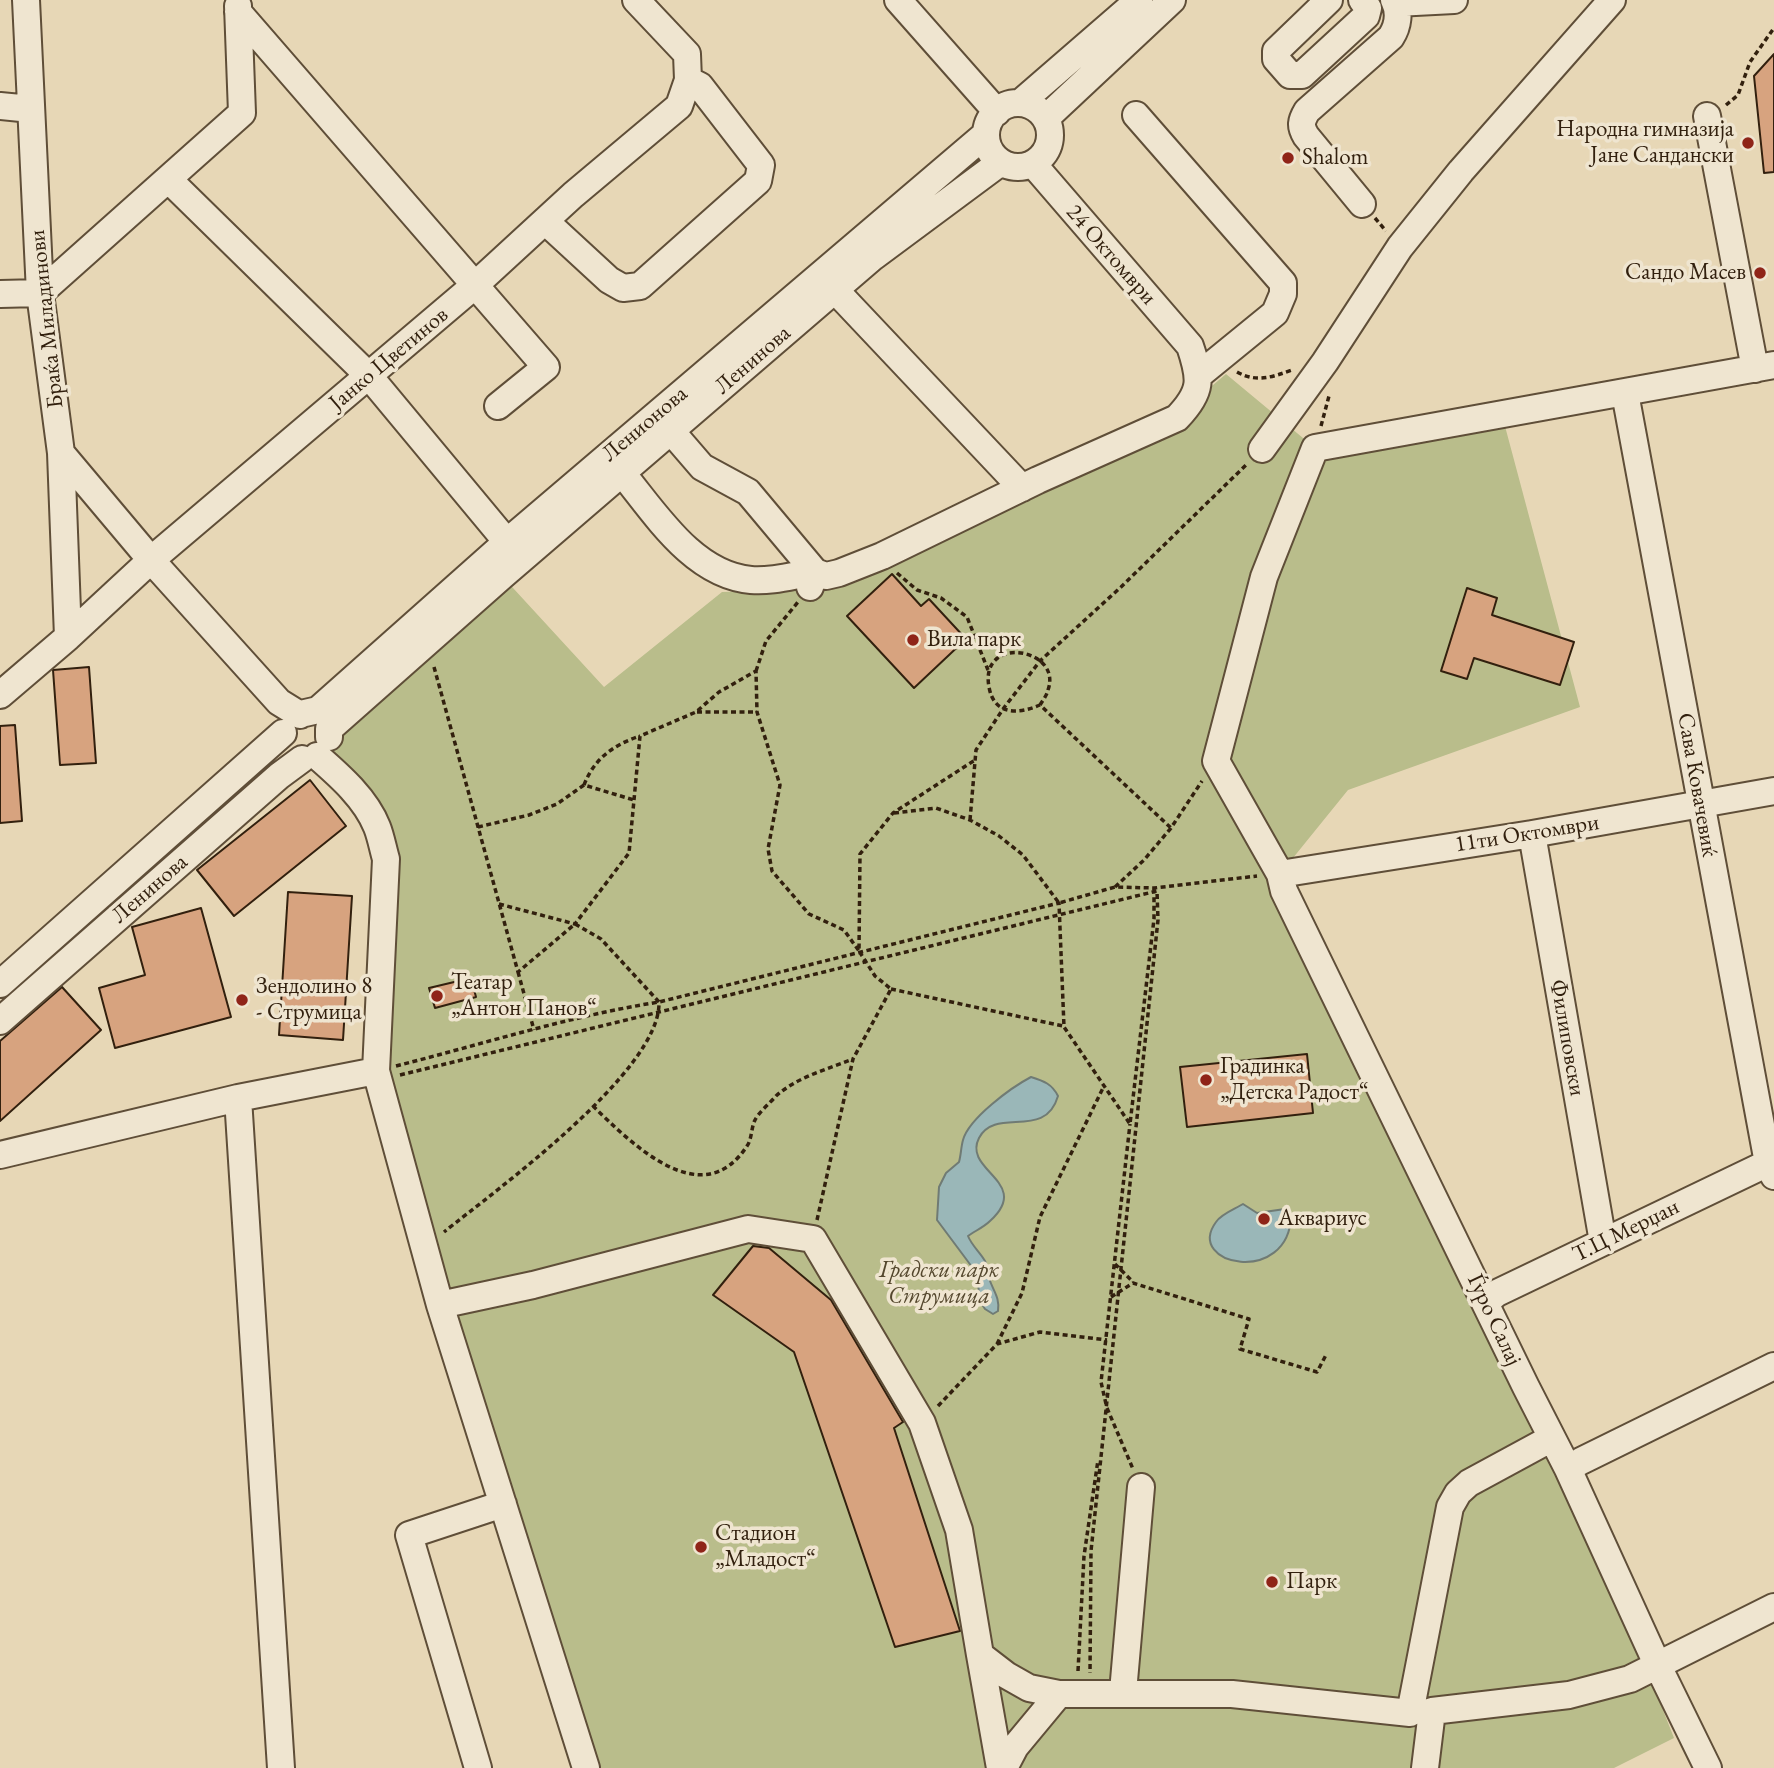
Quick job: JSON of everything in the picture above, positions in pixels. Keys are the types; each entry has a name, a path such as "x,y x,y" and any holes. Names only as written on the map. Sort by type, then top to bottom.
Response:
{"street":[{"name":"Браќа Миладинови","path":"26,0 40,293 61,453 68,637"},
{"path":"545,222 609,280 623,288 640,286 758,181 761,165 700,86 688,80 687,54 636,0"},
{"path":"898,0 1001,116"},
{"name":"Ленионова","path":"290,718 318,710 507,542 1139,0"},
{"path":"1046,118 1172,0"},
{"path":"1329,0 1276,51 1276,59 1290,75 1302,75 1366,16 1368,8 1362,0"},
{"path":"1362,204 1306,136 1301,127 1302,119 1307,111 1391,37 1398,15 1395,1 1454,0"},
{"path":"1262,449 1325,362 1400,247 1461,171 1612,0"},
{"path":"0,294 40,293 242,113 238,6"},
{"path":"238,6 474,286 546,367 498,406"},
{"name":"Јанко Цветинов","path":"0,695 151,560 474,286 679,106 688,80"},
{"path":"1030,105 1046,118 1050,138 1042,158 1022,167 1001,162 993,155 988,145 1001,116 1030,105"},
{"path":"0,106 31,109"},
{"path":"622,473 673,538 713,568 748,580 812,580 839,573 882,555 1177,418 1193,402 1199,375 1275,313 1283,294 1283,283 1136,115"},
{"path":"1216,761 1264,577 1315,448 1764,367 1707,116"},
{"name":"Ленинова","path":"0,1021 279,776 319,749 329,729 427,641 873,257 1001,162"},
{"name":"24 Октомври","path":"1033,164 1190,346 1199,375"},
{"path":"168,178 369,376 507,542"},
{"path":"835,290 1022,488"},
{"name":"Сава Ковачевиќ","path":"1625,393 1700,805 1772,1167"},
{"path":"671,431 702,467 748,492 812,580"},
{"path":"61,453 290,718 322,720 319,749 361,800 376,826 386,859 388,1073 423,1248 586,1768"},
{"path":"290,718 286,748 291,753 319,749"},
{"name":"Ленинова","path":"0,984 290,718"},
{"name":"Ѓуро Салај","path":"1216,761 1280,874 1284,891 1568,1469 1707,1768"},
{"name":"11ти Октомври","path":"1280,874 1532,834 1774,791"},
{"name":"Филиповски","path":"1532,834 1603,1242"},
{"path":"0,1155 238,1098 388,1073"},
{"path":"238,1098 281,1768"},
{"name":"Т.Ц Мерџан","path":"1486,1302 1497,1293 1603,1242 1772,1167"},
{"path":"440,1305 533,1286 748,1229 813,1239 922,1423 959,1530 1002,1768"},
{"path":"1568,1469 1774,1366"},
{"path":"1425,1768 1421,1712 1450,1507 1458,1493 1469,1483 1552,1438"},
{"path":"1123,1692 1141,1487"},
{"path":"478,1768 409,1535 503,1504"},
{"path":"980,1655 1029,1688 1232,1694 1421,1712 1569,1695 1630,1679 1774,1607"},
{"path":"1002,1768 1007,1759 1075,1688"}],"path":[{"path":"1707,116 1721,110 1738,95 1750,62 1774,28"},
{"path":"1362,204 1400,247"},
{"path":"1221,358 1238,373 1259,379 1325,362"},
{"path":"1315,448 1329,395"},
{"path":"970,820 976,750 1040,661 1121,587 1262,449"},
{"path":"882,555 892,568 917,590 941,598 967,617 988,670 991,695 1003,709 1023,713 1040,705 1049,688 1049,672 1040,661 1025,652 1009,653 996,660 988,670"},
{"path":"812,580 766,641 756,671 757,712 780,785 768,849 772,871 809,914 844,930 875,976 891,989 1064,1027"},
{"path":"427,641 534,1030"},
{"path":"478,827 547,808 584,785 587,776 607,751 623,741 696,712 719,692 756,671"},
{"path":"1040,705 1171,828"},
{"path":"696,712 757,712"},
{"path":"518,972 575,924 629,853 640,736"},
{"path":"859,951 860,854 893,813 975,760"},
{"path":"1115,887 1144,860 1171,828 1216,761"},
{"path":"584,785 634,800"},
{"path":"893,813 936,808 970,820 999,836 1023,855 1059,902 1064,1027 1130,1124"},
{"path":"388,1073 659,1012 1154,890 1280,874"},
{"path":"388,1073 534,1030 659,1002 1115,887 1157,891 1158,920 1075,1688"},
{"path":"1141,1487 1107,1407 1101,1382 1154,919 1154,890"},
{"path":"423,1248 553,1145 617,1083 649,1038 659,1012 659,1002 601,939 575,924 499,904"},
{"path":"813,1239 853,1059 891,989"},
{"path":"593,1107 637,1148 685,1174 709,1175 730,1164 748,1145 756,1119 778,1095 801,1080 853,1059"},
{"path":"922,1423 997,1344 1022,1293 1040,1217 1104,1086"},
{"path":"1115,1264 1133,1283 1248,1320 1240,1349 1317,1372 1326,1355"},
{"path":"1111,1297 1133,1283"},
{"path":"997,1344 1040,1332 1107,1340"},
{"path":"1075,1688 1084,1556 1107,1407"}],"green space":[{"name":"Градски парк Струмица","path":"1226,374 1315,448 1502,415 1580,707 1348,790 1280,874 1568,1469 1674,1738 1614,1768 586,1768 376,1071 386,859 337,774 329,729 502,576 604,687 722,592 809,589 1193,402"}],"water":[{"path":"1031,1077 1047,1084 1056,1092 1058,1096 1052,1109 1043,1117 1032,1121 997,1124 987,1129 979,1138 976,1149 980,1159 1001,1186 1004,1196 1001,1208 990,1221 968,1236 985,1261 997,1298 998,1311 993,1314 985,1309 979,1300 978,1275 937,1220 939,1187 946,1173 959,1162 963,1140 973,1122 1013,1088"},
{"path":"1243,1204 1257,1213 1285,1209 1291,1216 1286,1238 1274,1253 1258,1260 1241,1262 1225,1258 1214,1249 1210,1237 1218,1219"}],"building":[{"path":"1774,54 1774,172 1764,173 1754,76"},
{"path":"892,574 921,606 929,599 966,639 914,688 847,616"},
{"path":"1467,588 1497,598 1492,615 1574,642 1560,685 1474,658 1467,679 1441,671"},
{"path":"89,667 96,763 60,765 53,670"},
{"path":"15,725 22,821 0,823 0,726"},
{"path":"310,780 346,826 234,916 197,870"},
{"path":"288,892 352,896 343,1040 279,1035"},
{"path":"201,908 231,1017 115,1048 99,988 145,975 132,927"},
{"path":"471,978 476,997 435,1008 429,988"},
{"path":"62,987 101,1030 0,1121 0,1041"},
{"path":"1307,1054 1313,1113 1187,1127 1180,1067"},
{"path":"753,1246 769,1248 831,1300 903,1422 894,1428 960,1631 895,1647 794,1352 713,1295"}],"place":[{"name":"Народна гимназија Јане Сандански","path":"1748,143"},
{"name":"Shalom","path":"1288,158"},
{"name":"Сандо Масев","path":"1760,273"},
{"name":"Вила парк","path":"913,640"},
{"name":"Театар „Антон Панов“","path":"437,996"},
{"name":"Зендолино 8 - Струмица","path":"242,1000"},
{"name":"Градинка „Детска Радост“","path":"1206,1080"},
{"name":"Аквариус","path":"1264,1219"},
{"name":"Стадион „Младост“","path":"701,1547"},
{"name":"Парк","path":"1272,1582"}]}
